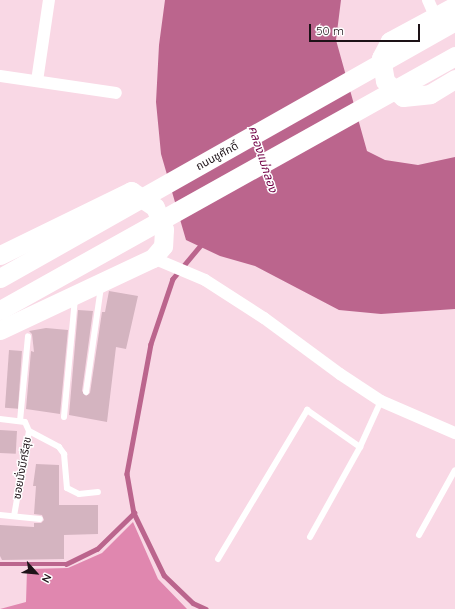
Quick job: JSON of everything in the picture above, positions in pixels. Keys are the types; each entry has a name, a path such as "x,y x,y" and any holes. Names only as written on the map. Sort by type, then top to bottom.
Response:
{"main road":[{"path":"455,6 432,8 390,41 381,58 385,82 403,97 430,94 455,79"},
{"name":"ถนนชูศักดิ์","path":"0,278 455,21"},
{"path":"0,310 455,56"},
{"path":"0,255 131,191 155,207 164,229 161,261 76,294 0,330"}],"street":[{"path":"37,81 48,0"},
{"path":"0,76 116,93"},
{"path":"161,261 205,280 264,318 340,374 381,401 455,433"}],"lane":[{"path":"86,392 102,283"},
{"path":"64,417 76,294"},
{"path":"20,421 28,336"},
{"path":"310,537 360,447 381,401"},
{"path":"218,559 307,410 360,447"},
{"name":"ซอยมั่งมีศรีสุข","path":"0,419 25,422 29,431 14,516"},
{"path":"29,431 59,447 64,454 67,488 79,494 98,492"},
{"path":"420,535 455,470"},
{"path":"0,515 40,519"}],"shaded area":[{"path":"133,522 158,579 187,609 0,609 26,602 27,569 68,568 102,553"}],"water":[{"name":"คลองแม่กลอง","path":"165,0 341,0 336,40 367,151 385,160 418,165 455,157 455,309 381,314 339,310 255,266 220,256 186,240 161,154 156,102 159,45"}],"building":[{"path":"109,291 138,296 126,349 116,347 107,422 69,415 78,310 93,311 82,391 86,396 90,393 102,312 105,312"},
{"path":"46,328 68,330 60,414 26,409 31,351 34,352 32,334 29,331"},
{"path":"9,350 22,351 18,409 5,408"},
{"path":"0,430 17,431 16,454 0,453"},
{"path":"36,464 59,465 59,505 98,505 98,534 64,535 64,559 2,560 0,556 0,525 34,527 34,523 41,523 44,520 42,515 34,514 36,486 33,486"}],"waterway":[{"path":"203,243 173,279 151,344 127,474 134,513 164,575 193,603 206,609"},
{"path":"0,564 66,564 97,549 134,513"}]}
